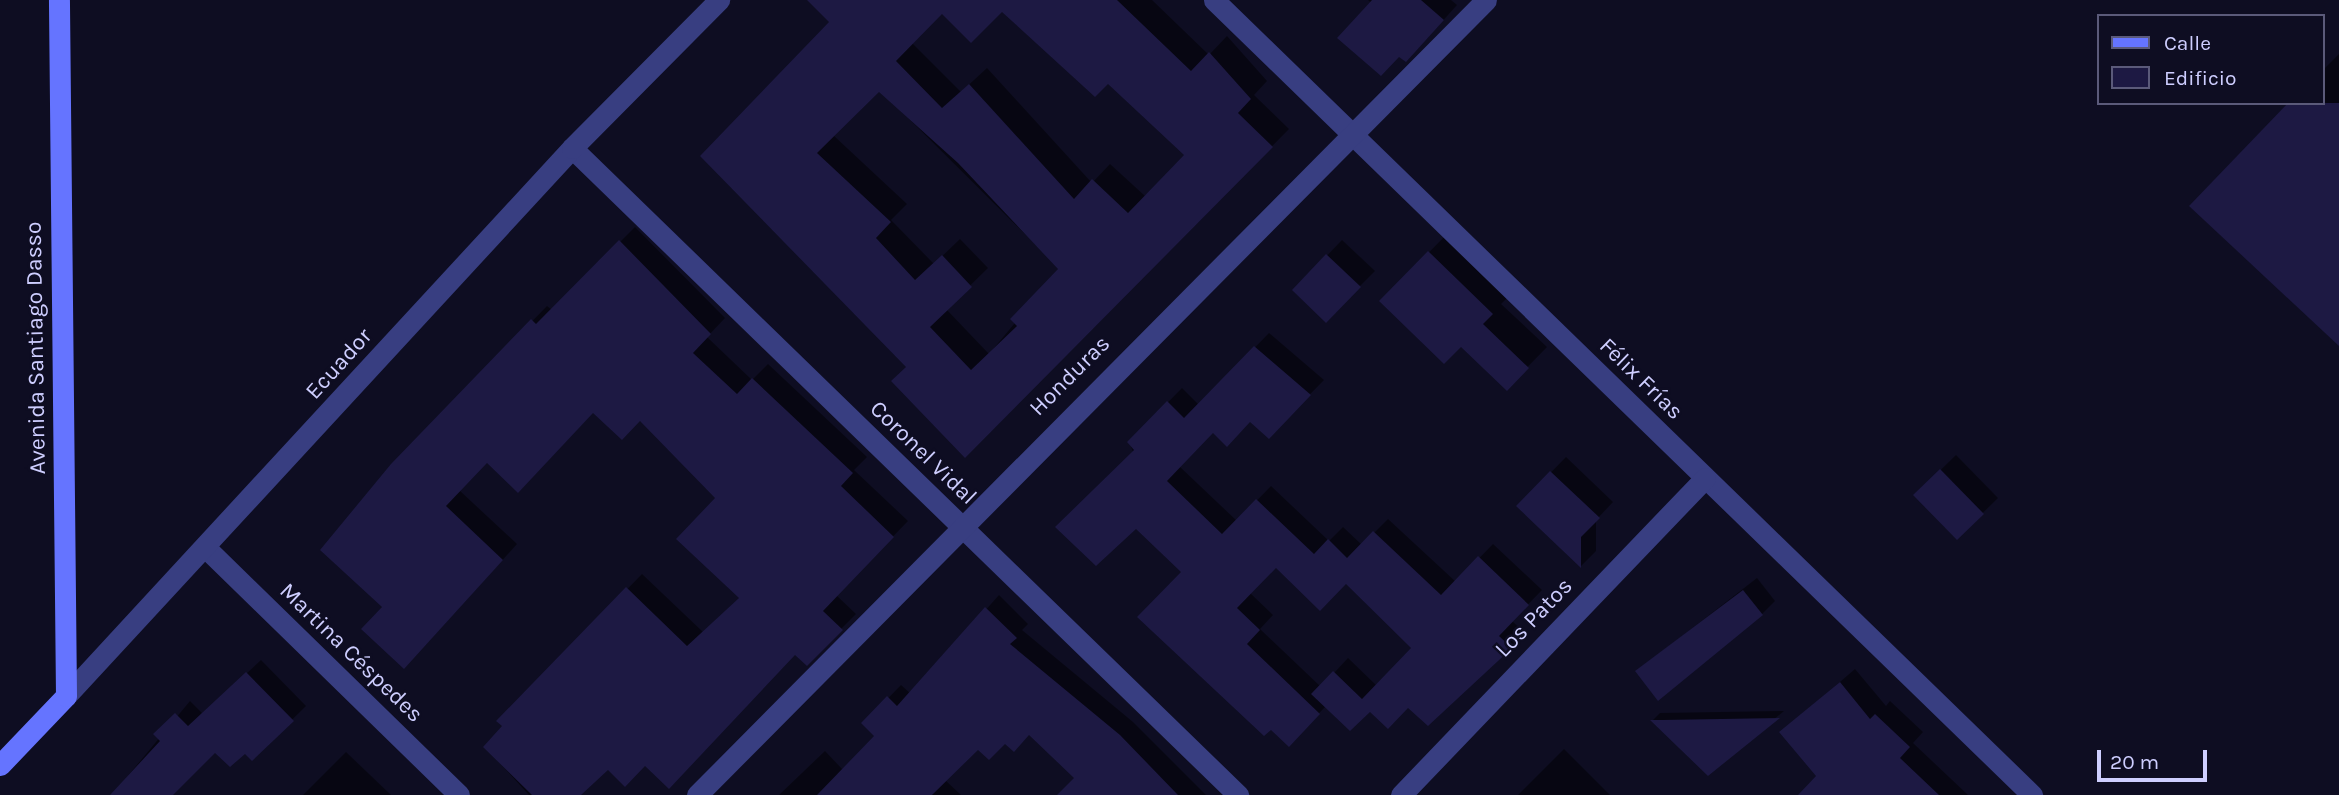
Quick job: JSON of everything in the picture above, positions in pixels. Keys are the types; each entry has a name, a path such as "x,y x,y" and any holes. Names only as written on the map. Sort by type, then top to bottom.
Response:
{"main road":[{"name":"Avenida Santiago Dasso","path":"59,0 66,696"},
{"name":"Ecuador","path":"0,765 66,696"}],"street":[{"name":"Ecuador","path":"66,696 207,549 572,148 719,0"},
{"name":"Félix Frías","path":"1214,0 2032,795"},
{"name":"Honduras","path":"697,795 959,524 1486,0"},
{"name":"Coronel Vidal","path":"572,148 1238,795"},
{"name":"Los Patos","path":"1401,795 1705,478"},
{"name":"Martina Céspedes","path":"207,549 459,795"}],"building":[{"path":"807,0 1117,0 1191,71 1209,52 1251,99 1238,113 1273,147 965,458 891,381 906,367 700,156 829,22","holes":["1002,12 1095,97 1108,84 1184,155 1128,213 1092,179 1074,199 969,84 942,108 896,61 942,14 971,43","879,92 958,163 1058,269 1010,319 1017,326 971,370 930,327 972,287 942,255 915,280 876,238 891,222 817,153"]},
{"path":"1372,0 1421,0 1444,20 1406,62 1399,57 1381,76 1337,38"},
{"path":"2339,103 2339,346 2189,206 2286,105"},
{"path":"619,240 711,334 693,353 737,394 752,378 853,473 841,486 894,537 823,611 843,630 807,666 795,655 669,789 645,766 625,787 608,770 581,795 532,795 483,747 502,726 496,721 626,587 687,646 739,598 676,539 715,498 640,421 622,440 593,413 518,493 487,463 446,506 503,560 404,669 361,629 382,607 320,550 391,464 531,319 536,324"},
{"path":"1428,251 1493,314 1483,324 1529,368 1507,391 1461,347 1444,364 1379,301"},
{"path":"1326,254 1361,287 1326,323 1292,290"},
{"path":"1254,346 1311,395 1269,439 1250,422 1227,447 1213,433 1167,481 1222,534 1256,499 1314,554 1328,539 1347,558 1373,531 1441,595 1478,556 1529,605 1499,636 1512,648 1428,726 1408,708 1388,729 1370,712 1350,731 1311,694 1333,671 1362,699 1411,648 1346,584 1320,611 1276,568 1237,608 1260,630 1247,644 1320,714 1289,747 1271,730 1264,736 1137,617 1181,572 1136,529 1096,566 1055,527 1134,450 1127,442 1167,401 1184,418"},
{"path":"1940,469 1984,514 1957,540 1913,495"},
{"path":"1550,471 1600,518 1581,537 1581,568 1516,506"},
{"path":"1743,590 1763,615 1658,701 1635,671"},
{"path":"985,607 1017,638 1010,644 1120,735 1178,795 1057,795 1074,778 1029,735 1014,752 1005,744 989,760 978,750 932,795 817,795 874,736 861,723 887,696 897,706"},
{"path":"246,672 294,721 252,761 245,754 230,767 215,753 173,795 110,795 160,741 153,734 175,713 188,726"},
{"path":"1840,682 1870,719 1875,714 1910,747 1900,758 1939,795 1798,795 1816,776 1779,732"},
{"path":"1780,718 1708,776 1650,720 1661,720"}]}
